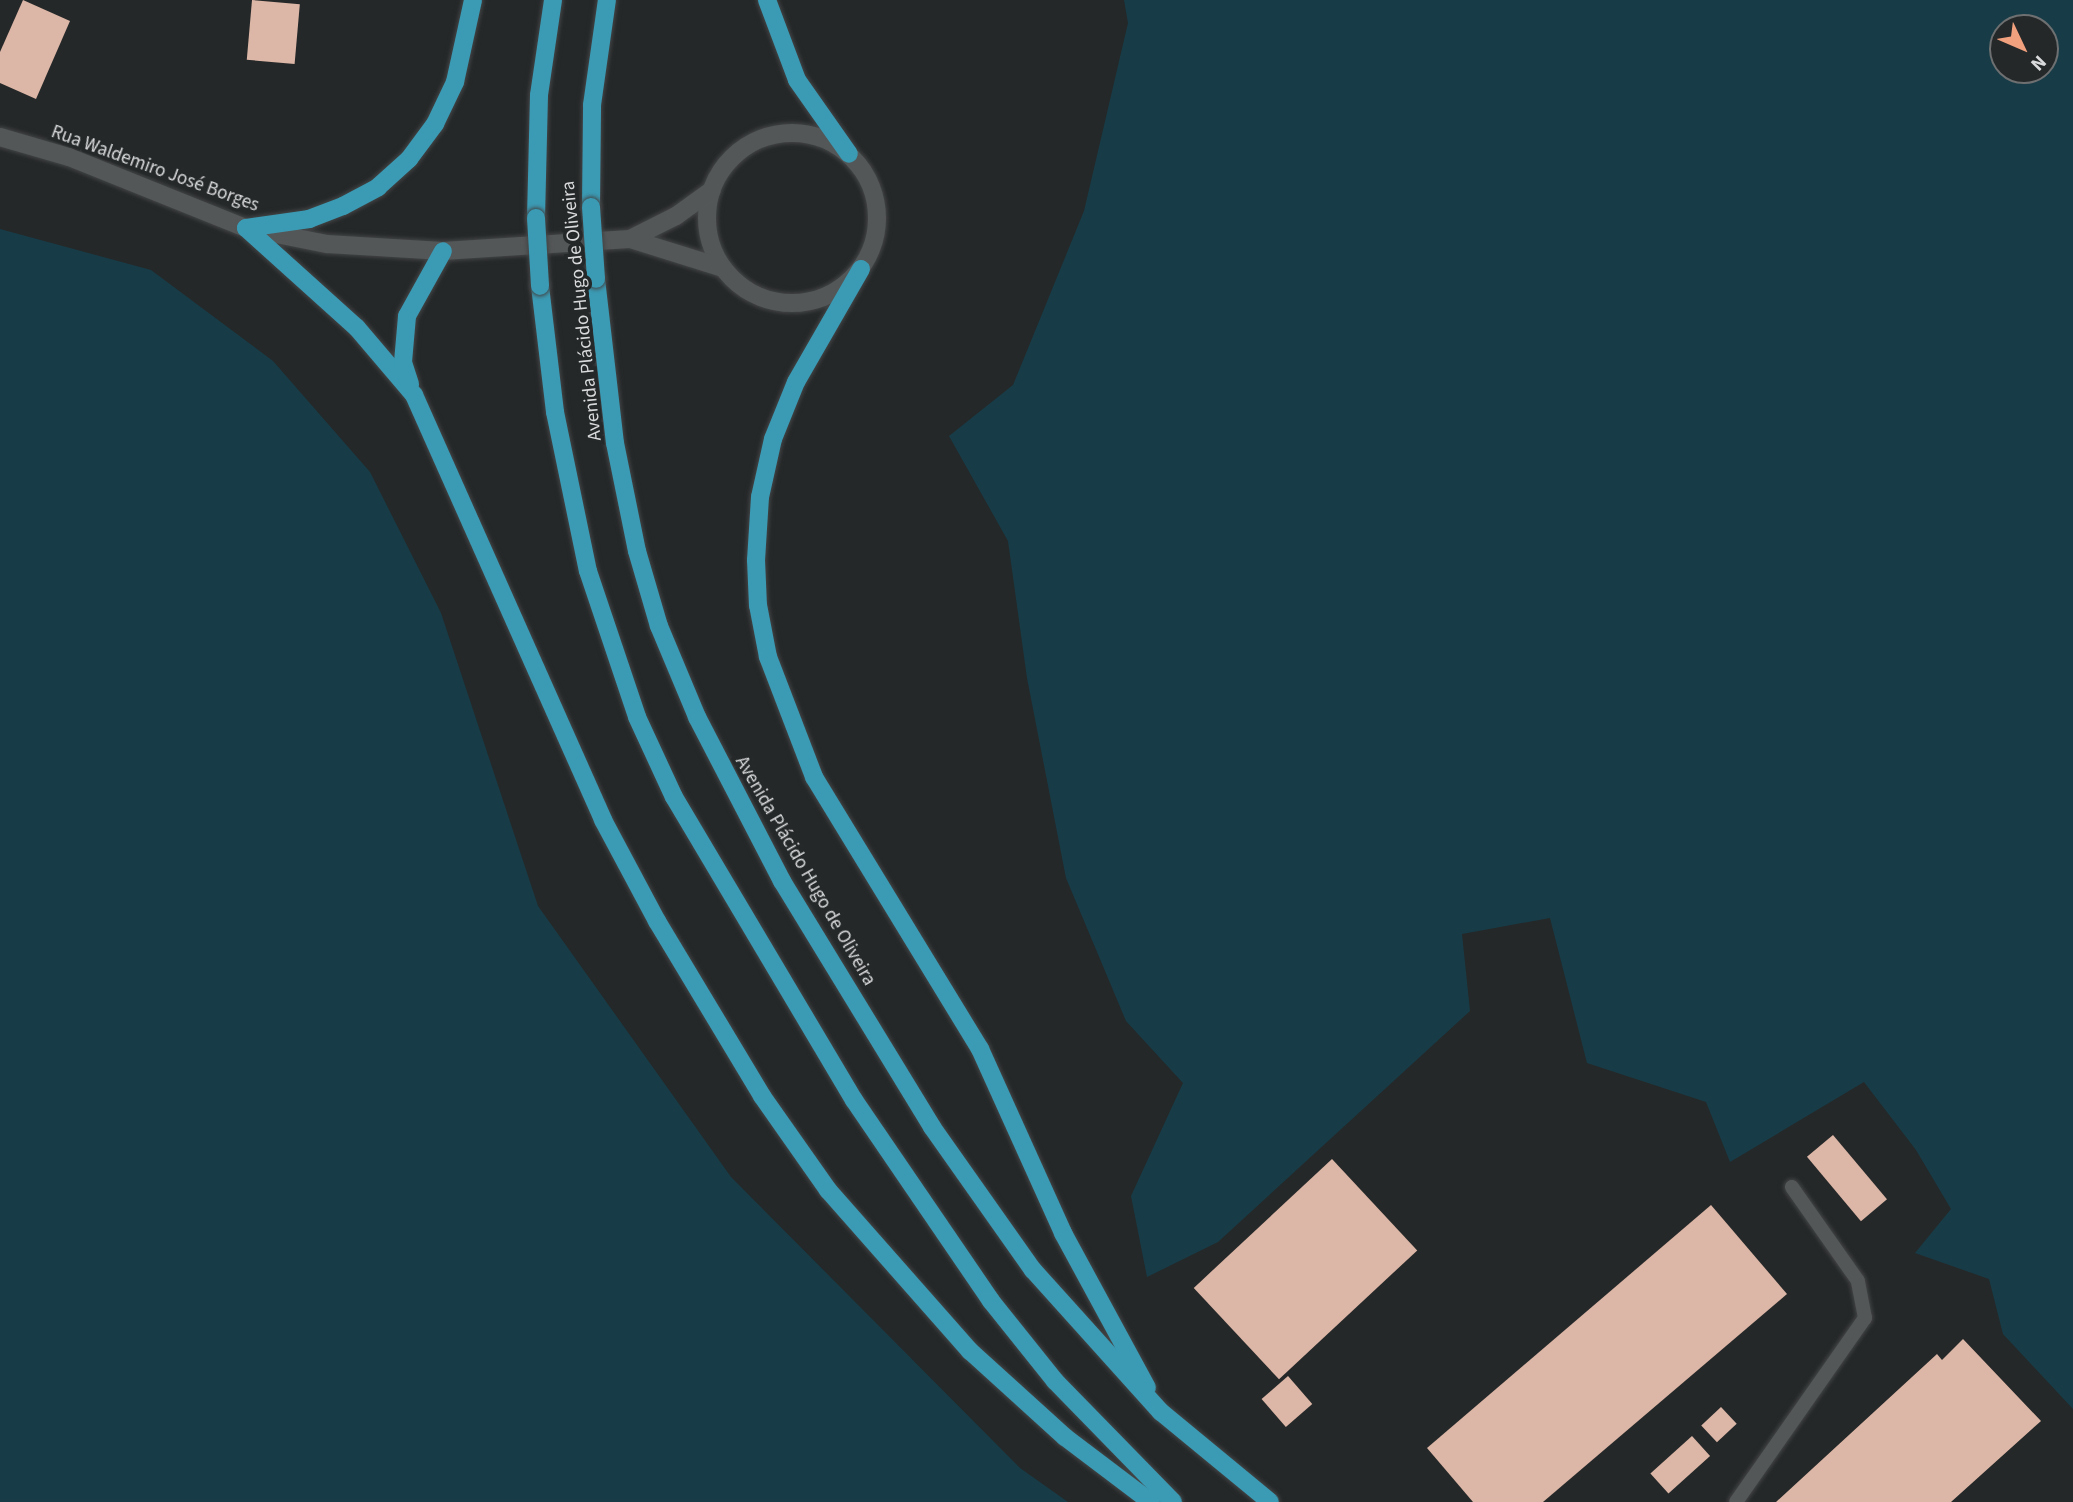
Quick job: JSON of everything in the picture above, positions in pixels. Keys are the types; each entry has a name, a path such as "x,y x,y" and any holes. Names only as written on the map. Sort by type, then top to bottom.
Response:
{"main road":[{"path":"246,228 309,219 343,206 378,187 409,159 435,124 455,82 473,0"},
{"name":"Avenida Plácido Hugo de Oliveira","path":"553,0 539,95 536,218 555,412 588,571 637,717 674,797 780,983 951,1244 1055,1381 1173,1502"},
{"name":"Avenida Plácido Hugo de Oliveira","path":"607,0 592,105 591,207 596,279 615,443 637,551 659,626 736,798 836,971 990,1213 1041,1279 1161,1412 1270,1502"},
{"path":"767,0 797,80 866,174 876,197 878,222 873,247 796,382 773,439 760,497 756,560 758,606 768,657 814,777 980,1049 1063,1233 1161,1412"},
{"path":"849,154 826,139 799,133 771,135 746,147 732,159 712,190 708,231 723,268 741,287 765,299 792,304 818,300 842,288 861,270"},
{"name":"Rua Waldemiro José Borges","path":"0,137 69,157 246,228 327,244 443,251 630,239 723,268"},
{"name":"Rua Waldemiro José Borges","path":"630,239 676,216 712,190"},
{"path":"246,228 357,328 414,395"},
{"path":"443,251 407,316 402,362 414,395 603,820 657,920 762,1096 876,1250 970,1351 1065,1437 1151,1502"}],"lane":[{"path":"1737,1502 1865,1318 1858,1281 1792,1188"}],"shaded area":[{"path":"1124,0 2073,0 2073,1409 2003,1334 1989,1279 1915,1253 1951,1209 1916,1150 1864,1082 1730,1162 1706,1102 1587,1063 1550,918 1462,934 1470,1011 1218,1242 1147,1277 1131,1196 1183,1083 1126,1021 1066,878 1027,678 1008,541 949,436 1013,385 1084,211 1128,23"},
{"path":"0,229 151,270 273,361 370,472 441,613 538,906 731,1177 1020,1468 1068,1502 0,1502"}],"building":[{"path":"23,0 70,21 36,99 0,83 0,52"},
{"path":"252,0 300,4 295,64 247,60"},
{"path":"1833,1135 1887,1199 1861,1221 1807,1157"},
{"path":"1332,1159 1417,1250 1279,1379 1194,1288"},
{"path":"1711,1205 1787,1294 1543,1502 1473,1502 1427,1448"},
{"path":"1963,1339 2041,1421 1951,1502 1776,1502 1937,1354 1942,1360"},
{"path":"1288,1376 1312,1404 1286,1427 1262,1399"},
{"path":"1721,1407 1737,1424 1717,1442 1701,1425"},
{"path":"1692,1436 1710,1456 1668,1494 1650,1473"}]}
